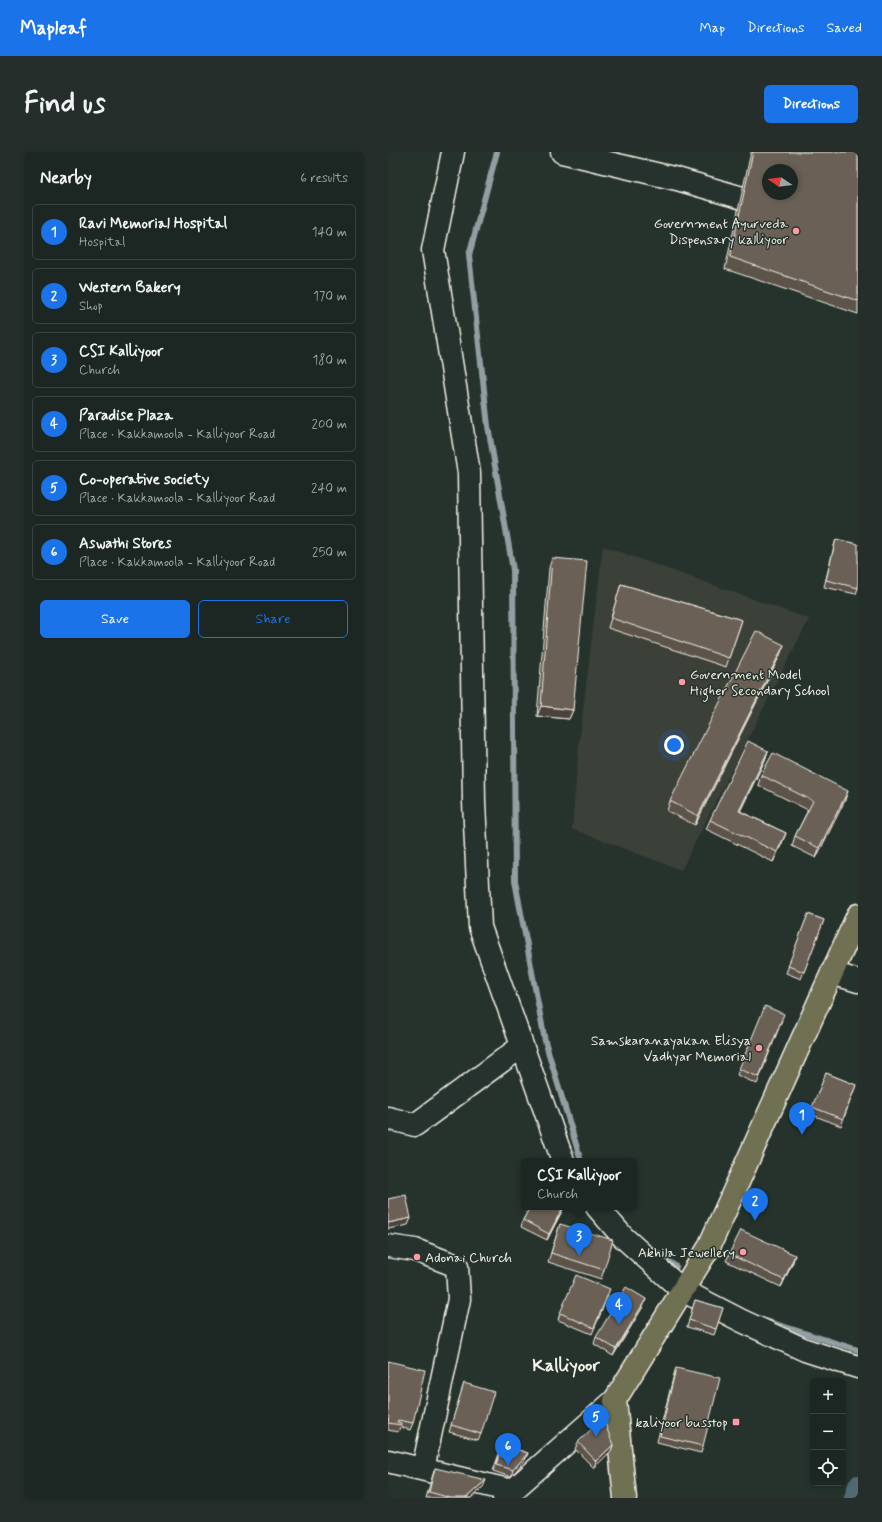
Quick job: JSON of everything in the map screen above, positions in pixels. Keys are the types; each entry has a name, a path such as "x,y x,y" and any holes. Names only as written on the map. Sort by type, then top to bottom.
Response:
{"main road":[{"path":"625,1498 615,1400 708,1248 858,915"}],"street":[{"path":"453,152 433,250 469,473 474,802 480,927 562,1158"},
{"path":"562,152 677,179 787,211"},
{"path":"832,973 858,981"},
{"path":"388,1118 415,1125 522,1046"},
{"path":"600,1210 623,1238 682,1290 742,1322 805,1350 858,1367"},
{"path":"388,1246 415,1250 457,1266 459,1299 423,1469"},
{"path":"388,1461 423,1469 508,1494 615,1400"}],"shaded area":[{"name":"Government Model Higher Secondary School","path":"603,546 809,619 681,870 572,829 579,744"}],"building":[{"name":"Government Ayurveda Dispensary kalliyoor","path":"753,152 858,152 858,301 730,257"},
{"path":"836,539 858,544 858,588 826,580"},
{"path":"552,558 587,561 573,710 541,706"},
{"name":"Government Model Higher Secondary School","path":"621,584 742,620 729,658 611,618"},
{"name":"Government Model Higher Secondary School","path":"756,631 784,645 698,816 670,801"},
{"path":"748,741 768,751 739,811 786,833 777,852 710,820"},
{"path":"773,753 848,791 819,848 795,836 813,801 761,775"},
{"path":"808,914 824,920 804,972 788,966"},
{"name":"Samskaranayakan Elisya Vadhyar Memorial","path":"765,1006 784,1014 759,1077 739,1069"},
{"path":"826,1073 856,1085 843,1119 812,1107"},
{"path":"406,1195 411,1218 388,1223 388,1199"},
{"path":"528,1210 561,1210 549,1234 523,1220"},
{"path":"560,1224 613,1240 604,1270 551,1253"},
{"path":"741,1230 795,1255 784,1280 729,1254"},
{"path":"576,1275 610,1289 594,1328 560,1313"},
{"path":"626,1287 646,1299 616,1349 596,1337"},
{"path":"695,1300 723,1308 716,1329 689,1320"},
{"path":"388,1361 425,1370 413,1423 398,1420 397,1422 401,1423 401,1425 388,1423"},
{"path":"676,1368 720,1378 703,1446 660,1436"},
{"path":"464,1383 494,1392 481,1434 451,1425"},
{"path":"603,1418 613,1445 596,1461 578,1442"},
{"path":"502,1445 528,1453 513,1470 496,1465"},
{"path":"435,1468 486,1480 466,1498 451,1498 429,1492"}],"waterway":[{"path":"497,152 469,255 488,426 513,570 515,881 545,1041 580,1158"},
{"path":"652,1249 676,1267"},
{"path":"766,1321 858,1350"},
{"path":"854,1498 858,1485"}],"place":[{"name":"Government Ayurveda Dispensary kalliyoor","path":"796,231"},
{"name":"Government Model Higher Secondary School","path":"682,682"},
{"name":"Samskaranayakan Elisya Vadhyar Memorial","path":"759,1048"},
{"name":"Ravi Memorial Hospital","path":"802,1135"},
{"name":"Western Bakery","path":"755,1221"},
{"name":"Akhila Jewellery","path":"743,1252"},
{"name":"CSI Kalliyoor","path":"579,1256"},
{"name":"Adonai Church","path":"417,1257"},
{"name":"Paradise Plaza","path":"619,1325"},
{"name":"kaliyoor busstop","path":"736,1422"},
{"name":"Co-operative society","path":"596,1437"},
{"name":"Aswathi Stores","path":"508,1466"}],"district":[{"name":"Kalliyoor","path":"566,1365"}]}
